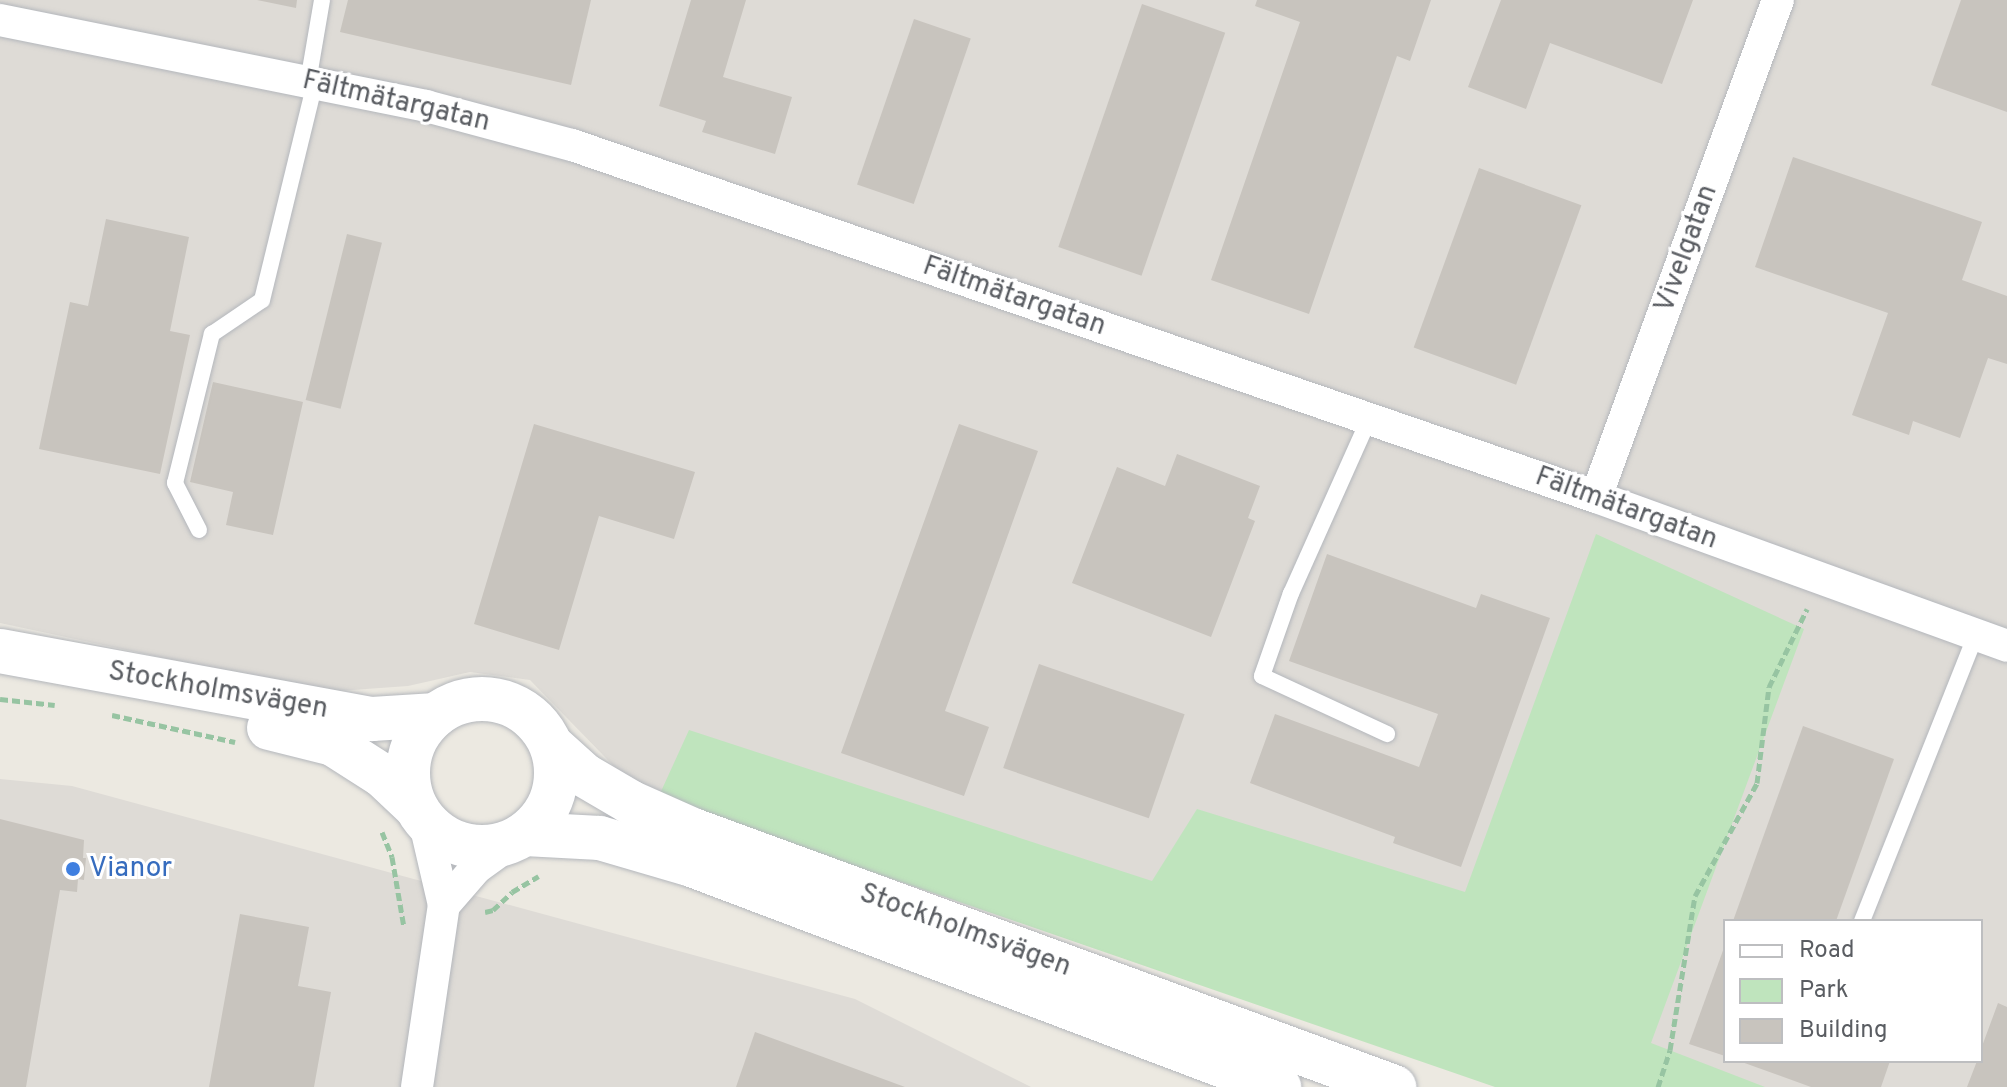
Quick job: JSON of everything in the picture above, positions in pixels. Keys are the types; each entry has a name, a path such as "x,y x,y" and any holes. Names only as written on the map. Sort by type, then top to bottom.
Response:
{"main road":[{"name":"Stockholmsvägen","path":"0,651 372,719 436,715"},
{"name":"Stockholmsvägen","path":"0,683 176,710 333,744 383,776 406,817"},
{"path":"492,700 519,709 535,721 552,746 556,764 551,801 536,826 518,838 484,848 468,847 406,817 411,751 418,735 436,715 462,703 492,700"},
{"name":"Stockholmsvägen","path":"552,746 584,775 630,802 693,830 1394,1087"},
{"name":"Stockholmsvägen","path":"518,838 600,838 689,864 1279,1087"}],"street":[{"name":"Vivelgatan","path":"1596,497 1778,0"},
{"name":"Fältmätargatan","path":"0,20 426,106 572,145 1596,497 2007,646"},
{"path":"406,817 444,905 417,1087"},
{"path":"444,905 476,868 518,838"}],"lane":[{"path":"199,530 175,483 212,334 262,300 312,82 322,0"},
{"path":"1369,419 1291,593 1262,676 1387,734"},
{"path":"1863,919 1976,635"}],"path":[{"path":"1658,1087 1670,1050 1695,896 1757,783 1769,687 1822,579"},
{"path":"0,699 57,705"},
{"path":"101,713 237,742"},
{"path":"406,817 401,895 475,914 493,910 512,892 547,873"}],"shaded area":[{"path":"0,0 2007,0 2007,1087 1585,1087 639,792 530,680 470,672 408,686 324,692 0,623"},
{"path":"0,779 72,786 855,999 1031,1087 0,1087"}],"green space":[{"path":"1596,534 1804,629 1651,1043 1765,1087 1495,1087 658,798 689,730 1152,881 1197,809 1465,892"}],"building":[{"path":"257,0 297,0 296,8"},
{"path":"348,0 591,0 571,85 340,32"},
{"path":"691,0 746,0 723,77 792,97 775,154 702,132 706,121 659,106"},
{"path":"1257,0 1431,0 1410,61 1397,56 1309,314 1211,280 1300,22 1255,6"},
{"path":"1501,0 1693,0 1662,84 1550,43 1526,109 1468,87"},
{"path":"1961,0 2007,0 2007,112 1931,85"},
{"path":"1142,4 1225,33 1142,276 1058,247"},
{"path":"914,19 971,39 914,204 857,184"},
{"path":"1793,157 1982,222 1962,280 2007,296 2007,364 1988,358 1960,438 1913,421 1909,435 1852,415 1888,313 1755,267"},
{"path":"1479,168 1581,205 1516,385 1414,347"},
{"path":"106,219 189,237 170,331 190,335 160,474 39,449 70,302 88,306"},
{"path":"347,234 382,243 341,409 306,400"},
{"path":"213,382 303,402 273,535 226,525 233,492 190,482"},
{"path":"534,424 695,472 674,539 599,516 559,650 474,624"},
{"path":"959,424 1038,451 945,711 989,727 964,796 841,753"},
{"path":"1177,454 1260,486 1248,518 1255,521 1211,637 1072,583 1117,467 1165,486"},
{"path":"1327,554 1476,608 1481,594 1550,618 1461,867 1393,843 1395,837 1250,783 1275,714 1419,767 1438,714 1289,661"},
{"path":"1039,664 1185,714 1149,818 1003,768"},
{"path":"1803,726 1894,759 1837,919 1734,919"},
{"path":"0,819 84,840 83,858 86,858 84,880 78,879 77,892 60,890 26,1087 0,1087"},
{"path":"240,914 309,927 298,986 331,992 314,1087 209,1087"},
{"path":"1723,950 1723,1055 1689,1044"},
{"path":"1998,1003 2007,1007 2007,1087 1967,1087 1976,1063 1983,1063 1983,1044"},
{"path":"755,1032 905,1087 736,1087"},
{"path":"1745,1063 1889,1063 1881,1087 1811,1087"}],"place":[{"name":"Vianor","path":"73,869"}]}
